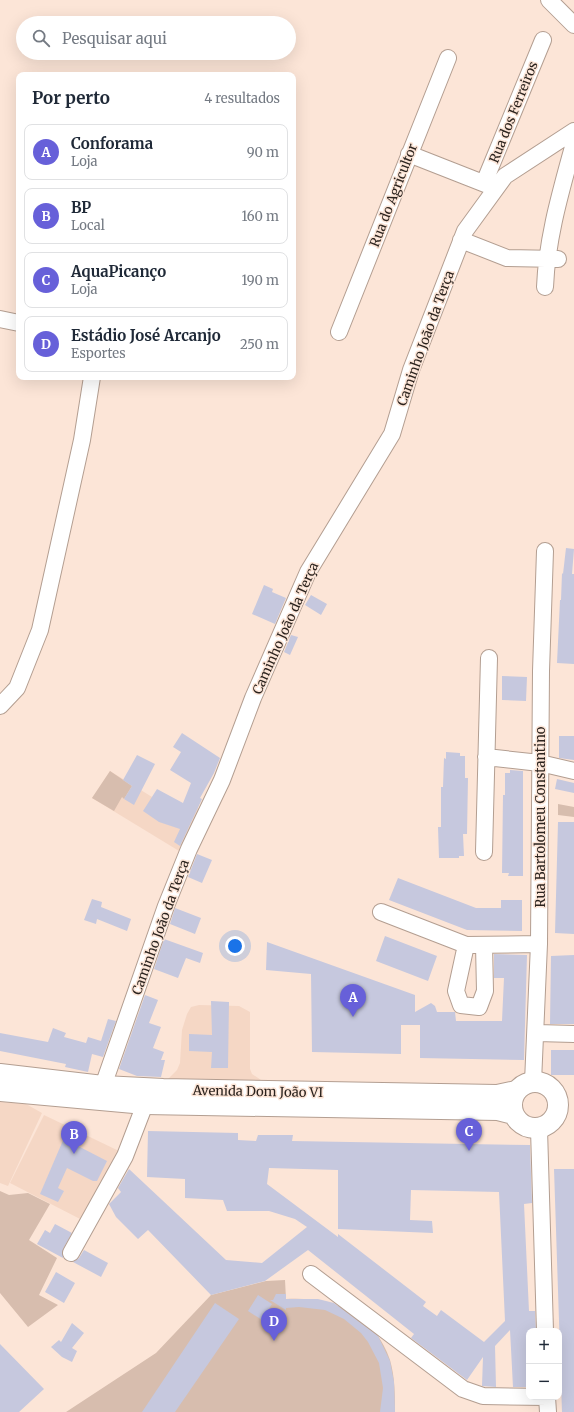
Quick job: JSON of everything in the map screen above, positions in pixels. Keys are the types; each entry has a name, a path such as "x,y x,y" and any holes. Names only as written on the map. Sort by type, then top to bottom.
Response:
{"main road":[{"name":"Avenida Dom João VI","path":"0,1074 103,1086 163,1089 497,1095 525,1086"},
{"path":"545,1084 554,1092 565,1112 539,1129 524,1126 513,1114 511,1103 525,1086 545,1084"},
{"name":"Avenida Dom João VI","path":"0,1091 145,1104 498,1110 513,1114"},
{"path":"554,1092 574,1097"}],"street":[{"path":"549,0 574,25"},
{"name":"Rua dos Ferreiros","path":"490,186 542,40"},
{"name":"Rua do Agricultor","path":"339,332 448,58"},
{"name":"Caminho João da Terça","path":"103,1086 166,906 189,849 222,780 253,698 308,572 392,434 411,370 465,231 490,186 574,131"},
{"path":"545,287 552,259 551,228 574,143"},
{"path":"409,154 490,186"},
{"path":"461,240 507,258 552,259"},
{"path":"0,319 16,322"},
{"path":"0,706 17,688 40,630 82,440 92,380"},
{"name":"Rua Bartolomeu Constantino","path":"525,1086 537,1032 541,671 545,551"},
{"path":"484,852 489,658"},
{"path":"486,757 540,764 574,771"},
{"path":"381,912 466,945 539,944"},
{"path":"466,945 456,990 461,1005 479,1007 485,991 484,945"},
{"path":"537,1032 574,1034"},
{"path":"71,1253 125,1156 145,1104"},
{"path":"539,1129 545,1328"},
{"path":"310,1274 463,1389 483,1396 526,1397"},
{"path":"547,1400 548,1412"}],"shaded area":[{"path":"110,771 178,813 195,807 203,810 184,854 92,798"},
{"path":"110,771 132,786 124,799 122,797 114,811 92,798"},
{"path":"558,804 574,807 574,817 558,815"},
{"path":"199,1005 239,1006 250,1012 250,1069 252,1074 264,1082 168,1079 177,1070 180,1063 182,1030 187,1014 191,1007"},
{"path":"0,1102 26,1104 42,1113 8,1186 0,1183"},
{"path":"44,1115 119,1151 84,1221 10,1183"},
{"path":"0,1191 9,1195 28,1193 50,1204 29,1240 57,1258 39,1295 58,1305 28,1327 0,1293"},
{"path":"285,1280 286,1299 320,1301 335,1305 350,1311 363,1320 374,1331 383,1344 392,1366 395,1393 395,1412 66,1412 156,1353 211,1295 266,1281"}],"building":[{"path":"566,548 574,549 572,574 574,574 574,664 557,663 562,573 563,574"},
{"path":"264,585 273,589 272,592 286,598 275,624 252,614"},
{"path":"311,595 327,604 321,615 305,605"},
{"path":"291,635 298,637 290,655 284,652"},
{"path":"502,676 527,677 526,701 502,700"},
{"path":"182,733 220,758 214,773 200,798 202,799 180,846 174,842 180,829 159,822 143,811 157,789 183,803 191,783 170,770 181,752 173,747"},
{"path":"559,736 574,736 574,760 559,758"},
{"path":"446,752 460,753 460,756 465,756 465,778 468,778 467,834 463,834 464,856 459,856 459,858 439,858 438,827 441,827 441,787 443,787 444,758 446,759"},
{"path":"137,755 155,764 134,805 124,799 132,786 123,780"},
{"path":"510,770 523,771 523,876 508,876 509,873 502,873 503,795 505,795 505,773 510,773"},
{"path":"557,779 574,783 574,793 555,789"},
{"path":"558,822 574,822 574,934 555,933"},
{"path":"197,854 212,860 202,883 188,877"},
{"path":"398,878 476,908 501,908 501,900 522,900 522,931 467,930 389,900"},
{"path":"92,899 102,902 101,907 131,919 127,931 97,919 96,924 84,920"},
{"path":"175,908 201,918 195,934 170,924"},
{"path":"385,936 437,956 428,981 376,961"},
{"path":"164,939 203,953 200,963 186,958 178,978 154,969"},
{"path":"267,942 415,995 415,1012 431,1003 435,1006 437,1012 455,1012 456,1021 502,1021 504,978 494,978 494,954 527,955 524,1060 420,1058 420,1025 401,1025 401,1054 312,1052 311,974 266,970"},
{"path":"574,955 574,1024 550,1024 551,956"},
{"path":"145,995 158,1000 149,1023 161,1027 153,1048 164,1052 161,1060 165,1060 161,1077 137,1076 119,1069"},
{"path":"211,1001 229,1002 228,1068 211,1068 212,1052 189,1051 189,1034 212,1035"},
{"path":"108,1019 116,1021 103,1057 92,1054 88,1072 65,1067 66,1064 0,1051 0,1033 48,1042 53,1028 66,1033 64,1037 86,1043 88,1037 101,1041"},
{"path":"551,1050 574,1050 574,1075 551,1075"},
{"path":"67,1131 81,1138 78,1146 107,1161 97,1181 93,1181 67,1168 58,1188 64,1191 58,1202 40,1194"},
{"path":"148,1131 238,1133 238,1140 256,1141 258,1135 293,1135 292,1141 530,1145 532,1203 524,1204 529,1311 535,1311 536,1328 526,1328 526,1387 513,1387 510,1330 495,1346 496,1387 482,1386 483,1357 467,1380 411,1338 414,1334 308,1250 265,1281 211,1295 148,1230 138,1239 116,1217 109,1204 121,1192 118,1188 129,1169 226,1260 262,1263 307,1227 295,1219 269,1211 227,1211 223,1200 185,1198 185,1179 147,1177","holes":["269,1168 338,1170 338,1229 433,1233 432,1221 410,1220 411,1190 499,1192 505,1321 484,1342 441,1310 437,1316 423,1306 426,1302 338,1234 338,1237 267,1184"]},
{"path":"554,1169 574,1169 574,1412 562,1412 562,1328 559,1328"},
{"path":"55,1224 72,1233 63,1249 63,1258 37,1244 45,1230 50,1233"},
{"path":"84,1250 108,1263 101,1277 73,1262 79,1258"},
{"path":"56,1272 75,1283 64,1303 45,1292"},
{"path":"276,1294 286,1294 286,1299 318,1299 334,1303 378,1336 390,1361 394,1382 395,1412 380,1412 383,1388 379,1363 368,1342 361,1333 344,1319 325,1310 299,1307 286,1308 286,1310 270,1300 273,1300"},
{"path":"258,1295 272,1304 262,1320 248,1311"},
{"path":"215,1303 239,1319 175,1412 142,1412"},
{"path":"72,1323 84,1333 72,1348 77,1351 72,1362 62,1357 51,1347 59,1340 61,1342"},
{"path":"0,1344 44,1389 19,1412 0,1412"}],"place":[{"name":"Conforama","path":"353,1017"},
{"name":"AquaPicanço","path":"469,1151"},
{"name":"BP","path":"74,1154"},
{"name":"Estádio José Arcanjo","path":"274,1341"}]}
